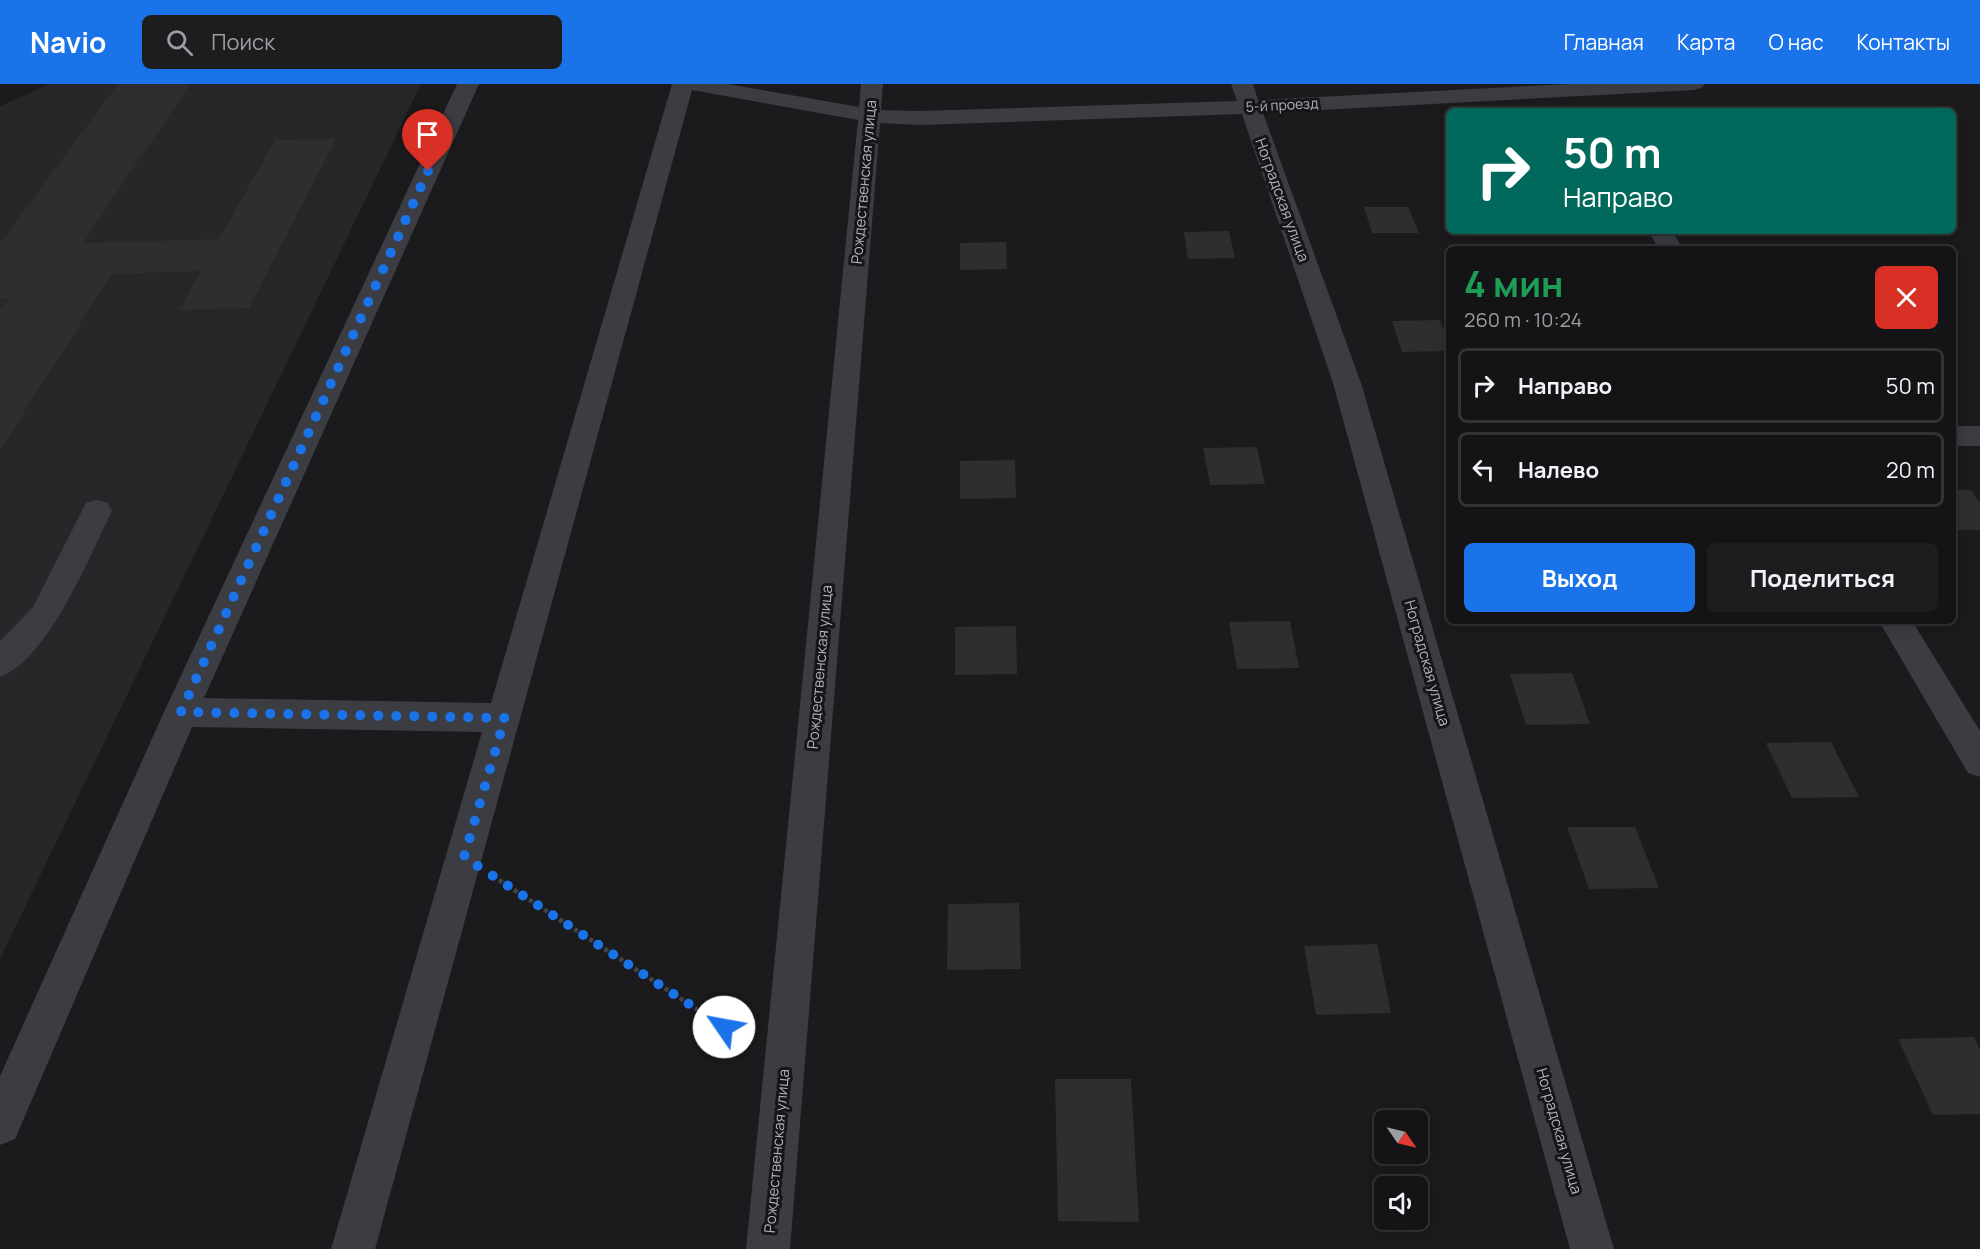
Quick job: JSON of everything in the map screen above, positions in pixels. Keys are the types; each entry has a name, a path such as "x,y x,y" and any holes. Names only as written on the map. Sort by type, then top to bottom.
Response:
{"street":[{"path":"0,1124 181,712 468,84"},
{"path":"353,1249 683,84"},
{"name":"5-й проезд","path":"692,84 871,100 919,118 1246,96 1694,84"},
{"path":"1572,86 1585,108"},
{"name":"Ноградская улица","path":"1246,96 1347,383 1592,1249"},
{"name":"Рождественская улица","path":"768,1249 871,100"},
{"path":"1956,436 1980,436"},
{"path":"0,663 44,616 97,511"},
{"path":"1897,624 1980,762"},
{"path":"181,712 505,718"}],"path":[{"path":"464,857 785,1066"}],"shaded area":[{"path":"50,84 421,84 0,959 0,106"}],"building":[{"path":"118,84 190,84 83,243 219,239 275,140 336,139 249,308 179,310 201,271 112,274 0,450 0,311 9,299 0,299 0,243"},
{"path":"1364,207 1408,207 1419,233 1372,233"},
{"path":"1229,231 1235,258 1188,259 1184,232"},
{"path":"1006,242 1007,269 960,270 960,243"},
{"path":"1440,320 1446,335 1446,351 1402,352 1392,321"},
{"path":"1257,447 1265,484 1210,485 1203,448"},
{"path":"1015,460 1016,498 960,499 960,461"},
{"path":"1956,490 1971,490 1980,503 1980,530 1956,530"},
{"path":"1290,621 1299,668 1237,669 1229,622"},
{"path":"1016,626 1017,674 955,675 955,627"},
{"path":"1572,673 1590,724 1526,725 1510,674"},
{"path":"1831,742 1859,797 1792,798 1766,743"},
{"path":"1567,827 1635,827 1659,888 1589,889"},
{"path":"1019,903 1021,969 947,970 948,904"},
{"path":"1377,944 1391,1013 1316,1015 1304,946"},
{"path":"1974,1037 1980,1050 1980,1114 1933,1115 1898,1039"},
{"path":"1055,1079 1131,1079 1139,1222 1058,1221"}],"route":[{"path":"428,171 181,712 505,718 464,857 724,1027"}]}
